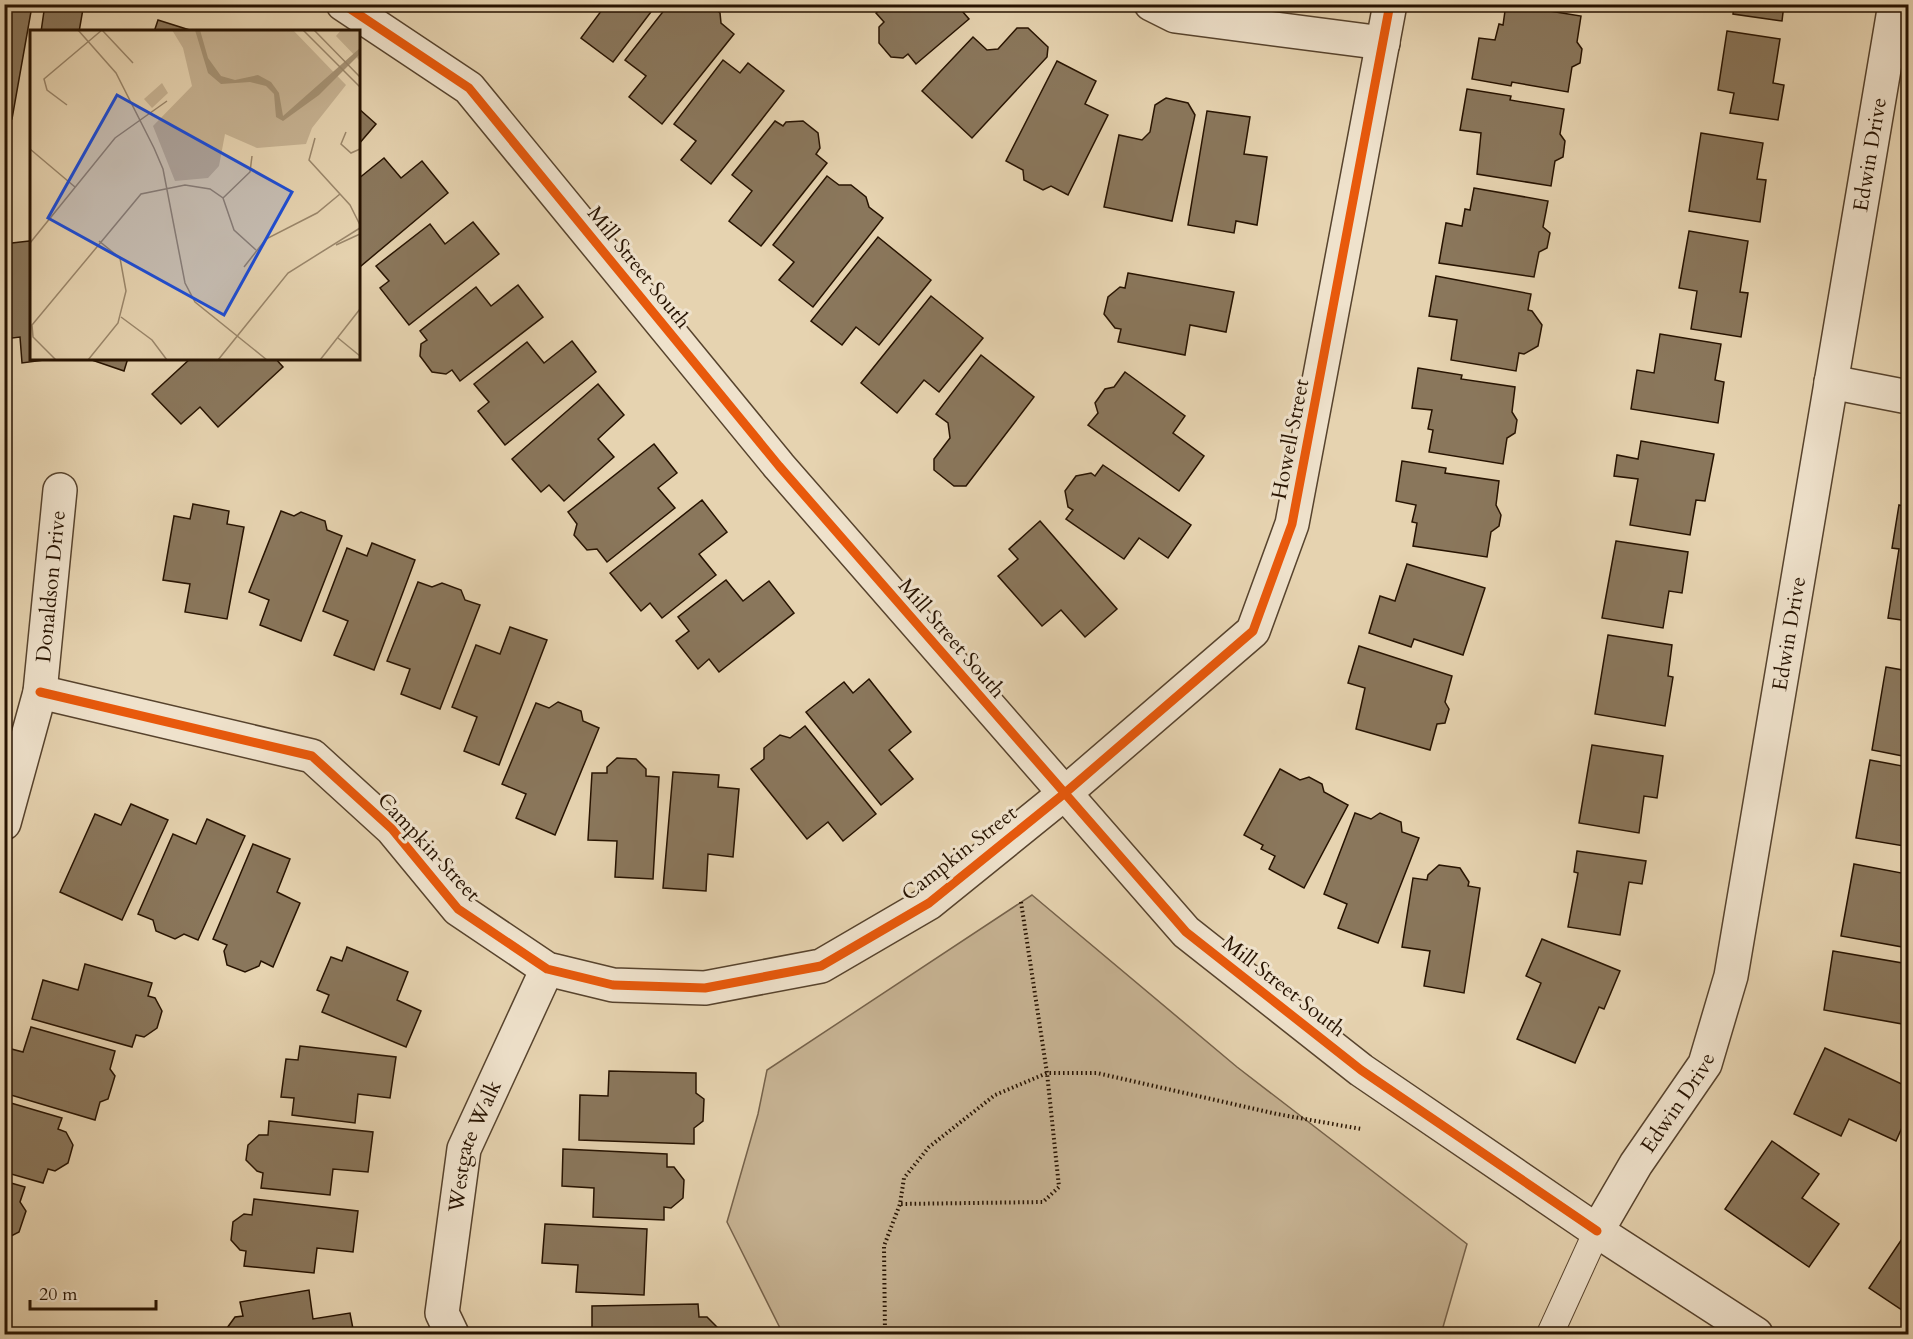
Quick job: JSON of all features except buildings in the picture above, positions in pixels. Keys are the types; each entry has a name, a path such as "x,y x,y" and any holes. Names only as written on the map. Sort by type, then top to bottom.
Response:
{"street":[{"name":"Mill Street South","path":"343,4 469,88 778,466 1186,932 1361,1070 1597,1231 1756,1335"},
{"path":"1151,4 1175,16 1383,43"},
{"name":"Howell Street","path":"1065,794 1253,631 1292,524 1390,4"},
{"name":"Edwin Drive","path":"1597,1231 1636,1164 1705,1064 1731,976 1895,4"},
{"path":"1831,382 1908,397"},
{"name":"Donaldson Drive","path":"4,823 40,692 60,490"},
{"name":"Campkin Street","path":"40,692 312,756 392,829 458,909 547,969 613,985 705,988 821,966 929,903 1065,794"},
{"name":"Westgate Walk","path":"452,1335 442,1313 464,1149 547,969"}],"lane":[{"path":"1550,1335 1597,1231"}],"path":[{"path":"900,1204 1043,1202 1059,1187 1047,1073 1021,902"},
{"path":"885,1335 884,1246 900,1204 904,1178 929,1147 995,1095 1047,1073 1098,1073 1277,1114 1361,1129"}],"shaded area":[{"path":"1032,895 1237,1067 1467,1244 1441,1334 783,1334 727,1222 758,1114 767,1070"}],"cycle path":[{"path":"343,4 469,88 779,466 1186,932 1361,1070 1597,1231"},
{"path":"40,692 312,756 392,829 458,909 547,969 613,985 705,988 821,966 929,903 1065,793 1253,631 1292,524 1390,4"}]}
